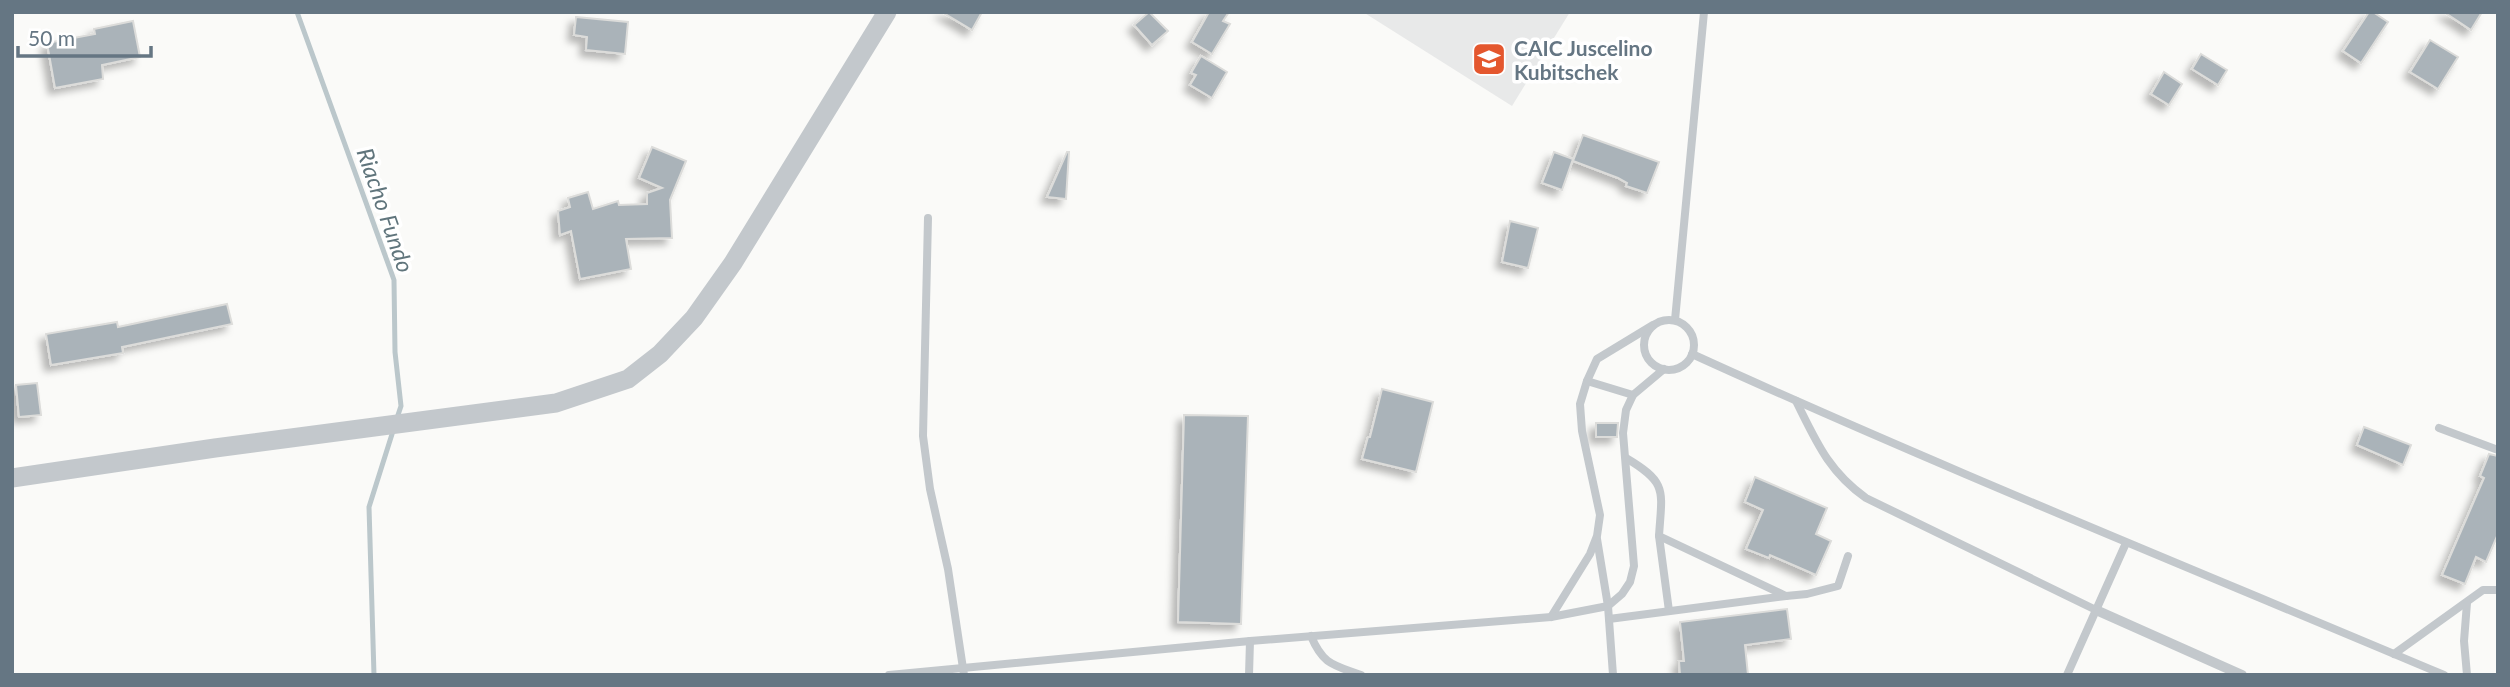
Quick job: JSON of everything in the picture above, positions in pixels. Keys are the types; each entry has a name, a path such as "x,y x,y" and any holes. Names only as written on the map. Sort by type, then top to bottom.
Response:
{"street":[{"path":"12,478 556,403 628,379 660,354 694,318 733,262 887,12"},
{"path":"2096,610 2242,675"}],"lane":[{"path":"1675,320 1704,12"},
{"path":"928,218 923,436 930,489 948,569 964,671"},
{"path":"1550,617 1590,554 1597,536 1600,515 1582,431 1580,404 1597,359 1653,325 1663,320 1675,320 1684,324 1694,343 1692,354 1685,363 1675,369 1653,365 1646,355 1644,344 1646,334 1653,325"},
{"path":"1692,354 2126,543 2444,675"},
{"path":"889,675 964,671 1250,641 1550,617 1608,606 1622,594 1630,582 1634,566 1623,433 1626,410 1633,396 1664,369"},
{"path":"1587,382 1633,396"},
{"path":"1796,401 1825,459 1849,485 1866,498 2096,610"},
{"path":"2439,428 2498,450"},
{"path":"1626,458 1660,483 1659,536 1669,611"},
{"path":"1597,536 1608,606 1613,675"},
{"path":"1659,536 1786,596"},
{"path":"2067,675 2126,543"},
{"path":"1609,619 1807,594 1838,586 1848,556"},
{"path":"2394,654 2483,590 2498,590"},
{"path":"2467,603 2464,641 2467,675"},
{"path":"1311,636 1318,652 1326,660 1338,668 1361,675"},
{"path":"1250,641 1250,675"}],"shaded area":[{"name":"CAIC Juscelino Kubitschek","path":"1363,12 1570,12 1512,106"}],"building":[{"path":"942,12 982,12 972,30"},
{"path":"1149,12 1168,31 1152,45 1134,25"},
{"path":"1209,12 1229,12 1223,21 1230,24 1212,54 1192,42"},
{"path":"2369,12 2388,22 2361,63 2343,51"},
{"path":"2444,12 2482,12 2471,30"},
{"path":"576,17 628,22 625,54 586,50 587,37 574,35"},
{"path":"133,21 140,57 102,65 103,79 55,88 47,43 95,34 94,29"},
{"path":"2430,40 2458,57 2438,89 2410,72"},
{"path":"2201,54 2227,70 2218,85 2192,69"},
{"path":"1201,56 1227,72 1212,98 1190,85 1196,75 1191,73"},
{"path":"2164,72 2182,84 2169,105 2151,94"},
{"path":"1583,135 1659,162 1647,193 1626,186 1627,183 1618,178 1573,161"},
{"path":"652,147 686,161 670,200 672,238 626,239 631,269 580,279 571,231 560,235 558,211 570,207 568,198 588,192 593,209 618,201 619,205 647,204 647,193 662,188 639,178"},
{"path":"1067,152 1066,199 1047,197"},
{"path":"1554,152 1573,159 1562,190 1542,183"},
{"path":"1510,221 1538,228 1528,268 1502,262"},
{"path":"227,304 232,324 122,347 123,353 51,365 46,334 117,322 118,327"},
{"path":"37,383 41,415 19,417 16,385"},
{"path":"1382,389 1433,402 1416,472 1362,459"},
{"path":"1184,415 1248,416 1241,624 1178,622"},
{"path":"1596,423 1618,423 1617,437 1596,437"},
{"path":"2364,427 2411,445 2403,465 2357,445"},
{"path":"2489,454 2498,456 2498,534 2486,562 2476,557 2465,584 2442,575 2484,478 2480,476"},
{"path":"1755,477 1827,508 1816,534 1831,541 1816,575 1770,555 1769,558 1746,549 1763,510 1745,502"},
{"path":"1787,609 1791,639 1745,645 1748,675 1680,675 1679,661 1684,661 1680,622"}],"waterway":[{"name":"Riacho Fundo","path":"297,12 394,280 395,352 401,406 397,418"},
{"name":"Riacho Fundo","path":"374,675 369,507 393,431"}],"place":[{"name":"CAIC Juscelino Kubitschek","path":"1489,59"}]}
